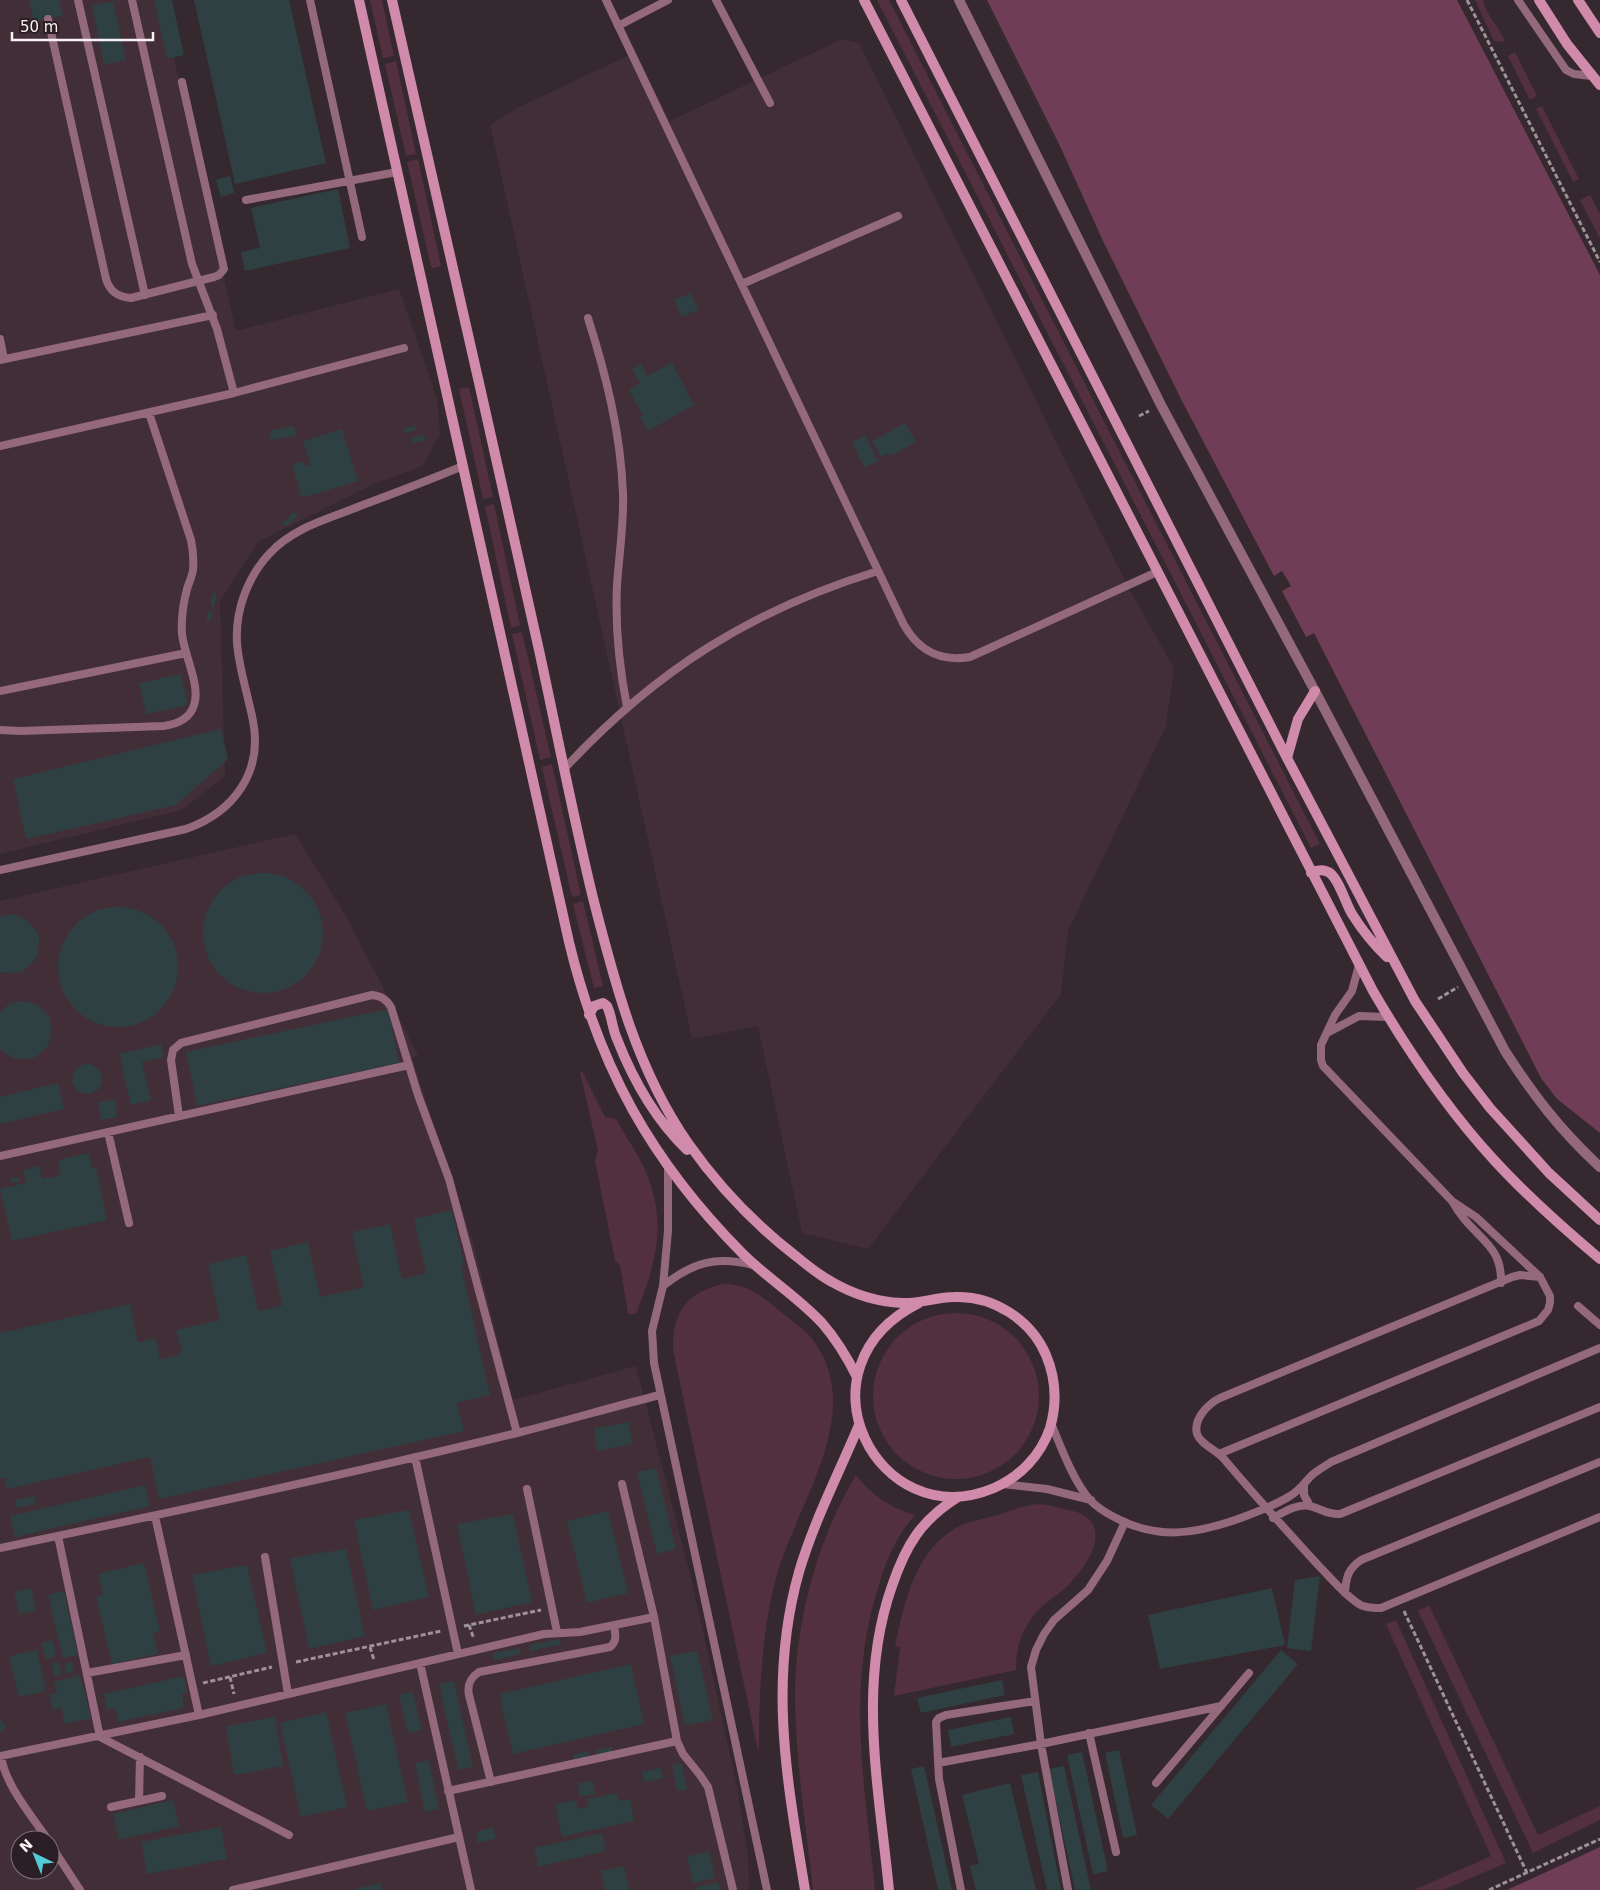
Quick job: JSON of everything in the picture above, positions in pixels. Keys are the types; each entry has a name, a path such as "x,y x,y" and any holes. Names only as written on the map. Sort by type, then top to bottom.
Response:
{"main road":[{"path":"359,0 569,942 589,1015 627,1102 668,1168 710,1221 753,1265 798,1300 822,1323 841,1348 857,1376"},
{"path":"392,0 600,923 626,1018 642,1057 667,1110 704,1166"},
{"path":"864,0 1311,873 1388,1017 1430,1081 1472,1134 1541,1208 1600,1259"},
{"path":"901,0 1287,758 1394,963 1438,1038 1490,1108 1549,1173 1600,1220"},
{"path":"1539,0 1567,44 1600,86"},
{"path":"1578,0 1600,33"},
{"path":"1287,758 1298,719 1315,691"},
{"path":"1311,873 1321,870 1330,874 1361,928 1394,963"},
{"path":"589,1015 594,1006 603,1003 607,1006 616,1036 644,1095 672,1134 760,1228 834,1283 866,1297 902,1303 920,1303 950,1297 966,1297 996,1305 1023,1322 1042,1346 1053,1376 1055,1407 1051,1423 1034,1458 1020,1472 1003,1484 981,1492 959,1496 942,1496 926,1492 896,1478 874,1454 865,1440 859,1425 856,1409 857,1376 862,1360 879,1332 898,1315 920,1303"},
{"path":"805,1890 787,1781 784,1751 782,1692 786,1634 794,1594 807,1548 859,1425"},
{"path":"889,1890 877,1795 873,1730 873,1678 878,1635 889,1594 910,1542 931,1516 959,1496"}],"street":[{"path":"959,0 1161,405 1315,691 1505,1051 1554,1120 1600,1167"}],"lane":[{"path":"78,0 145,295"},
{"path":"132,0 197,282 212,315 234,393"},
{"path":"310,0 362,237"},
{"path":"606,0 904,626 917,644 936,656 958,659 970,657 1157,572"},
{"path":"618,26 668,0"},
{"path":"716,0 770,103"},
{"path":"1518,0 1566,70 1574,74 1591,76"},
{"path":"48,19 108,286 124,298 145,295 197,282 219,275 224,268 182,82"},
{"path":"246,200 397,172"},
{"path":"742,284 898,216"},
{"path":"0,339 2,360 212,315"},
{"path":"588,318 605,376 622,474 623,525 616,614 620,667 627,707"},
{"path":"0,446 234,393 404,348"},
{"path":"0,730 21,731 164,726 177,724 188,716 194,706 196,693 182,637 182,621 183,604 192,573 194,556 191,540 149,413"},
{"path":"0,870 186,829 212,818 223,810 233,800 248,776 254,749 253,722 239,657 237,633 244,593 260,565 283,542 310,525 463,466"},
{"path":"565,768 588,743 627,707 669,673 734,631 805,596 878,571"},
{"path":"0,692 186,653"},
{"path":"1359,965 1352,991 1335,1014 1321,1046 1320,1053 1323,1066 1452,1201 1464,1219 1493,1249 1500,1264 1501,1282"},
{"path":"179,1116 171,1055 173,1050 181,1043 372,995 383,998 391,1006 409,1065 449,1179 518,1432"},
{"path":"1327,1033 1359,1016 1388,1017"},
{"path":"0,1156 409,1065"},
{"path":"108,1132 129,1223"},
{"path":"668,1168 668,1221 663,1286 655,1315 652,1347 660,1395 767,1890"},
{"path":"1220,1454 1539,1321 1545,1316 1550,1303 1550,1296 1540,1277 1476,1217 1452,1201"},
{"path":"663,1286 678,1274 696,1265 734,1260 753,1265"},
{"path":"1540,1277 1520,1275 1501,1282 1212,1402 1202,1414 1196,1429 1200,1439 1220,1454 1273,1518 1345,1593 1366,1607 1381,1608 1600,1517"},
{"path":"1578,1306 1600,1325"},
{"path":"1003,1484 1048,1489 1090,1500 1125,1522 1152,1530 1180,1533 1200,1531 1265,1509 1293,1494 1321,1468 1331,1462 1600,1348"},
{"path":"0,1548 155,1516 415,1456 518,1432 660,1395"},
{"path":"1273,1518 1300,1506 1310,1506 1327,1514 1340,1514 1600,1407"},
{"path":"1051,1423 1068,1463 1090,1500"},
{"path":"415,1456 458,1654"},
{"path":"1345,1593 1346,1578 1349,1570 1361,1560 1600,1462"},
{"path":"622,1484 654,1616 677,1741 683,1754 708,1787 733,1890"},
{"path":"1304,1485 1304,1495 1310,1506"},
{"path":"528,1489 557,1632"},
{"path":"155,1516 199,1715"},
{"path":"1068,1890 1041,1744 1031,1667 1036,1650 1044,1634 1054,1620 1088,1590 1107,1561 1125,1522"},
{"path":"58,1536 100,1737"},
{"path":"265,1557 288,1694"},
{"path":"41,1830 10,1782 0,1756 100,1737 199,1715 544,1634 580,1632 654,1616"},
{"path":"491,1782 468,1696 468,1684 471,1680 479,1672 610,1647 616,1638 614,1625"},
{"path":"87,1673 186,1655"},
{"path":"420,1663 471,1890"},
{"path":"1156,1783 1249,1673"},
{"path":"961,1890 942,1795 936,1726 939,1718 1035,1701"},
{"path":"938,1763 1041,1744 1221,1706"},
{"path":"1089,1733 1116,1852"},
{"path":"100,1737 289,1835"},
{"path":"448,1791 677,1741"},
{"path":"139,1801 140,1758"},
{"path":"111,1807 162,1796"},
{"path":"233,1890 459,1837"},
{"path":"60,1859 80,1890"}],"path":[{"path":"1467,0 1600,262"},
{"path":"1438,999 1455,988"},
{"path":"1399,1601 1527,1873"},
{"path":"192,1685 552,1608"},
{"path":"1489,1890 1600,1839"}],"shaded area":[{"path":"0,0 161,0 236,331 399,289 437,398 440,434 423,466 376,483 258,542 220,601 225,776 182,810 0,854"},
{"path":"370,0 382,0 394,56 383,58"},
{"path":"877,0 889,0 1320,844 1311,848"},
{"path":"987,0 1457,0 1600,275 1600,1133 1557,1099 1541,1078 1314,633 1306,637 1282,591 1291,586 1282,571 1274,576 1182,401 1103,241 1060,146"},
{"path":"1475,0 1483,0 1487,11 1505,42 1494,41"},
{"path":"842,39 859,43 1127,585 1174,668 1166,726 1068,931 1061,994 868,1249 802,1233 758,1026 692,1039 490,125 519,107 636,52 670,121"},
{"path":"1515,52 1537,96 1530,100 1508,56"},
{"path":"396,61 416,154 406,156 385,64"},
{"path":"1542,106 1579,179 1573,182 1536,109"},
{"path":"418,159 441,266 434,268 431,267 407,162"},
{"path":"1590,195 1600,214 1600,239 1580,200"},
{"path":"469,387 493,497 483,499 459,389"},
{"path":"494,504 520,625 511,628 485,506"},
{"path":"522,632 551,757 540,760 512,634"},
{"path":"552,764 581,895 572,897 542,767"},
{"path":"295,834 346,916 418,1055 412,1058 473,1242 513,1400 636,1366 690,1573 737,1786 748,1855 749,1890 0,1890 0,901"},
{"path":"583,901 603,986 594,988 573,904"},
{"path":"582,1071 605,1117 616,1119 638,1157 646,1172 654,1198 658,1232 656,1248 653,1265 636,1314 628,1314 620,1265 615,1260 595,1161 598,1151 580,1072"},
{"path":"723,1284 742,1287 757,1294 809,1335 826,1364 833,1394 831,1425 823,1456 812,1488 786,1549 771,1600 762,1666 759,1755 673,1350 675,1325 684,1306 699,1293"},
{"path":"956,1313 980,1317 995,1323 1020,1344 1029,1357 1035,1372 1039,1396 1035,1420 1029,1435 1008,1460 995,1469 980,1475 956,1479 932,1475 917,1469 892,1448 883,1435 877,1420 873,1396 877,1372 883,1357 904,1332 917,1323 932,1317"},
{"path":"856,1475 882,1500 898,1509 915,1515 897,1540 884,1568 868,1626 863,1663 860,1701 863,1776 875,1890 813,1890 799,1772 796,1725 796,1671 799,1642 810,1584 819,1555 842,1501"},
{"path":"1038,1504 1074,1511 1089,1519 1094,1526 1095,1542 1088,1559 1078,1574 1068,1586 1039,1610 1029,1622 1019,1645 1016,1670 894,1696 900,1647 895,1646 903,1610 915,1576 934,1545 948,1533 964,1524 1021,1507"},
{"path":"1429,1605 1538,1835 1600,1806 1600,1820 1533,1853 1418,1611"},
{"path":"1396,1620 1506,1863 1443,1890 1414,1890 1491,1856 1386,1624"},
{"path":"1600,1847 1600,1890 1507,1890"}],"building":[{"path":"29,0 59,0 63,15 34,22"},
{"path":"154,0 172,0 184,55 167,59"},
{"path":"194,0 289,0 326,163 235,184"},
{"path":"113,1 126,60 104,65 92,6"},
{"path":"230,176 234,193 221,197 216,180"},
{"path":"338,189 350,248 245,271 241,252 260,248 251,208"},
{"path":"691,293 698,310 681,317 674,300"},
{"path":"672,363 694,405 648,431 640,417 643,416 629,390 640,383 632,369 641,364 647,376"},
{"path":"905,423 916,442 890,456 888,453 881,457 872,441"},
{"path":"294,426 296,436 271,440 269,431"},
{"path":"415,426 416,430 404,433 403,429"},
{"path":"342,429 358,481 302,498 292,465 303,461 305,466 310,465 303,441"},
{"path":"424,435 426,440 413,443 411,438"},
{"path":"865,435 878,461 864,468 852,442"},
{"path":"294,512 298,516 286,527 282,523"},
{"path":"213,593 217,594 214,607 210,606"},
{"path":"209,610 213,611 210,622 206,620"},
{"path":"181,674 188,705 146,714 139,683"},
{"path":"221,729 228,759 176,805 26,839 13,779"},
{"path":"263,873 275,874 286,878 296,883 305,891 313,900 318,910 322,921 322,945 318,956 313,966 305,975 296,983 286,988 275,992 263,993 251,992 240,988 230,983 221,975 213,966 208,956 204,945 203,933 204,921 208,910 213,900 221,891 230,883 240,878 251,874"},
{"path":"118,907 130,908 141,912 151,917 160,925 168,934 173,944 177,955 177,979 173,990 168,1000 160,1009 151,1017 141,1022 130,1026 118,1027 106,1026 95,1022 85,1017 76,1009 68,1000 63,990 59,979 58,967 59,955 63,944 68,934 76,925 85,917 95,912 106,908"},
{"path":"16,915 25,919 36,930 39,937 38,953 35,960 23,971 16,973 0,972 0,917"},
{"path":"19,1001 38,1005 49,1016 51,1024 52,1031 48,1046 36,1057 29,1059 13,1058 0,1049 0,1012 9,1004"},
{"path":"388,1009 399,1063 197,1106 186,1052"},
{"path":"161,1044 164,1057 142,1062 151,1100 131,1105 119,1054"},
{"path":"87,1064 98,1068 102,1079 98,1090 87,1094 76,1090 72,1079 76,1068"},
{"path":"58,1083 64,1109 0,1124 0,1097"},
{"path":"115,1099 117,1117 101,1120 98,1102"},
{"path":"89,1153 92,1168 96,1167 107,1220 12,1241 0,1189 26,1183 23,1170 39,1166 42,1179 61,1175 58,1160"},
{"path":"19,1177 20,1181 11,1183 10,1179"},
{"path":"452,1210 464,1265 461,1265 490,1395 457,1403 464,1431 159,1499 150,1457 7,1489 5,1478 0,1479 0,1333 130,1304 138,1342 156,1338 160,1359 182,1354 176,1330 220,1320 208,1264 246,1255 258,1311 282,1306 270,1251 308,1242 320,1297 364,1287 352,1232 390,1224 402,1279 426,1273 414,1219"},
{"path":"629,1422 632,1444 597,1451 594,1428"},
{"path":"656,1468 676,1549 657,1554 637,1472"},
{"path":"145,1485 150,1506 15,1537 10,1516"},
{"path":"34,1496 36,1504 17,1508 15,1500"},
{"path":"409,1510 429,1597 373,1610 354,1520"},
{"path":"608,1511 628,1593 587,1603 567,1521"},
{"path":"513,1514 532,1602 476,1615 457,1524"},
{"path":"346,1549 365,1636 309,1649 290,1558"},
{"path":"144,1563 160,1631 153,1633 158,1654 112,1664 96,1597 103,1595 98,1574"},
{"path":"247,1565 267,1653 211,1666 192,1575"},
{"path":"1320,1576 1311,1651 1287,1648 1295,1580"},
{"path":"31,1588 36,1610 19,1614 14,1592"},
{"path":"1272,1588 1285,1645 1160,1669 1148,1615"},
{"path":"64,1591 78,1655 63,1658 48,1595"},
{"path":"560,1639 561,1644 530,1651 529,1645"},
{"path":"52,1640 57,1656 46,1659 41,1644"},
{"path":"520,1648 521,1654 494,1660 493,1653"},
{"path":"37,1650 46,1691 19,1697 9,1656"},
{"path":"1281,1650 1298,1664 1168,1819 1151,1805"},
{"path":"697,1651 713,1720 685,1725 670,1656"},
{"path":"59,1662 62,1675 54,1676 52,1664"},
{"path":"72,1662 74,1672 66,1674 64,1664"},
{"path":"631,1664 644,1724 513,1754 499,1694"},
{"path":"80,1675 91,1718 65,1724 61,1708 53,1710 49,1695 57,1693 54,1682"},
{"path":"184,1676 187,1693 182,1694 184,1708 118,1722 115,1708 107,1710 104,1694"},
{"path":"1002,1680 1005,1695 921,1713 917,1698"},
{"path":"454,1681 473,1767 458,1770 439,1684"},
{"path":"413,1692 422,1730 408,1733 399,1695"},
{"path":"386,1704 408,1802 367,1811 345,1713"},
{"path":"326,1712 347,1807 301,1817 280,1723"},
{"path":"275,1717 283,1766 234,1775 226,1726"},
{"path":"1011,1717 1014,1734 951,1747 948,1730"},
{"path":"0,1719 6,1727 0,1733"},
{"path":"612,1747 613,1754 597,1757 596,1750"},
{"path":"1119,1750 1137,1835 1123,1838 1105,1753"},
{"path":"589,1751 590,1759 574,1763 573,1755"},
{"path":"1082,1752 1108,1871 1093,1874 1067,1755"},
{"path":"429,1760 439,1809 425,1812 415,1763"},
{"path":"682,1763 687,1790 677,1791 672,1765"},
{"path":"924,1766 952,1890 938,1890 911,1769"},
{"path":"1064,1766 1091,1890 1075,1890 1049,1769"},
{"path":"661,1768 663,1778 644,1782 642,1772"},
{"path":"1038,1772 1061,1890 1047,1890 1021,1775"},
{"path":"593,1781 595,1795 579,1796 578,1783"},
{"path":"1010,1783 1036,1890 976,1890 970,1866 979,1864 962,1795"},
{"path":"617,1793 619,1801 630,1799 634,1821 562,1837 555,1804 576,1800 578,1809 588,1807 587,1799"},
{"path":"173,1800 179,1826 119,1840 113,1814"},
{"path":"221,1827 227,1859 147,1874 141,1842"},
{"path":"493,1827 496,1838 478,1843 476,1832"},
{"path":"602,1833 606,1851 538,1867 534,1848"},
{"path":"709,1852 715,1878 693,1883 687,1856"},
{"path":"624,1866 629,1890 605,1890 601,1871"},
{"path":"718,1882 720,1890 697,1890 696,1887"},
{"path":"381,1883 382,1890 355,1890 355,1889"}]}
